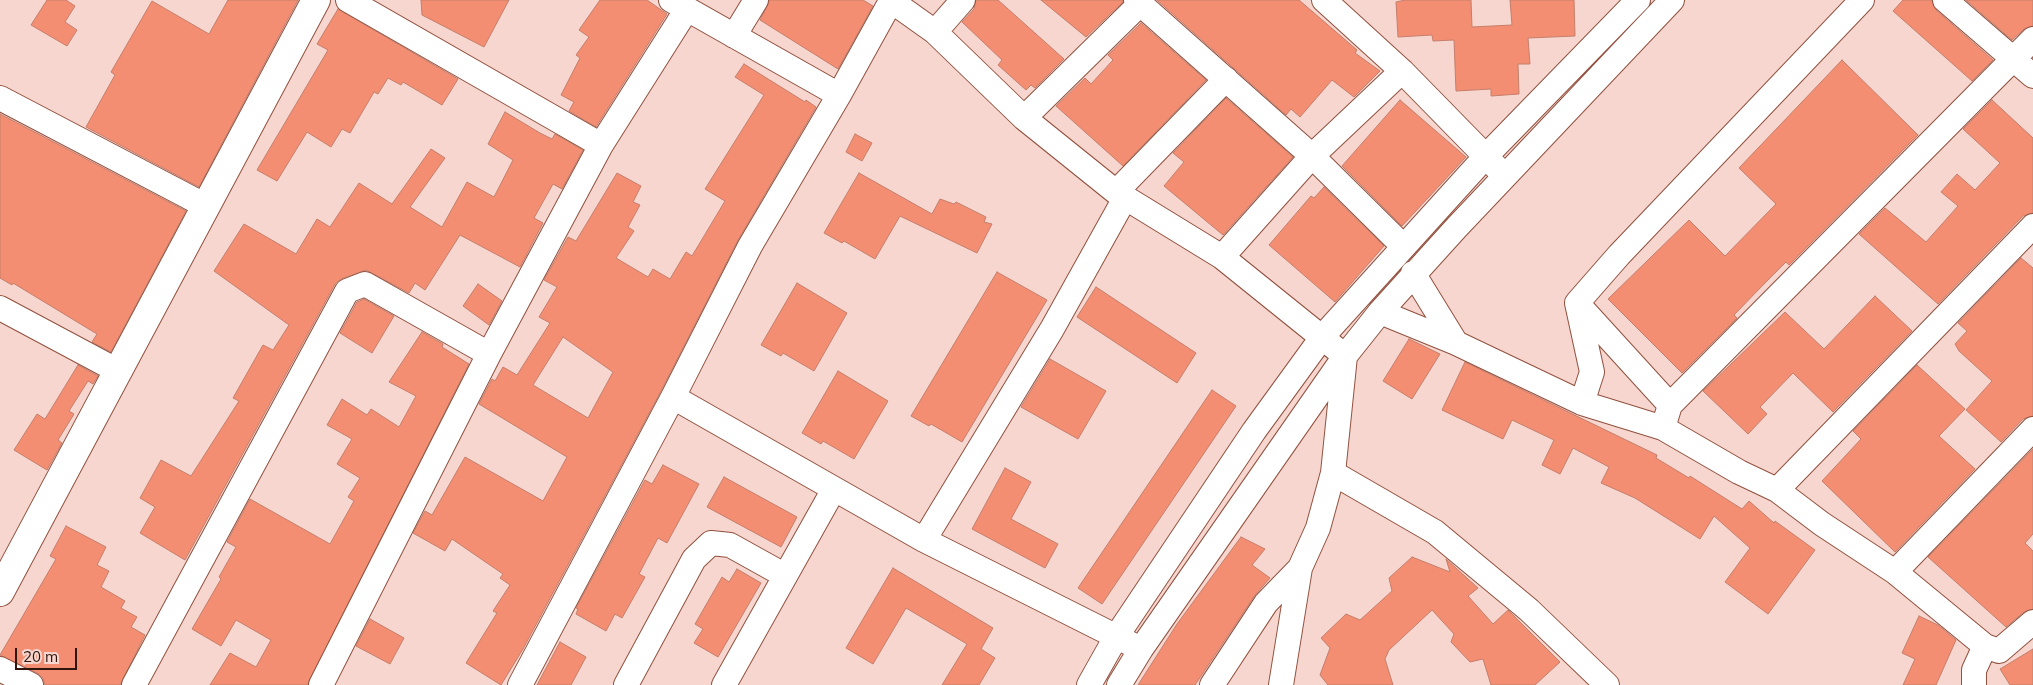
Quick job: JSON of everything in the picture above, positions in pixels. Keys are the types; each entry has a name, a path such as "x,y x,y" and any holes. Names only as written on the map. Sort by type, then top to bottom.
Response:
{"main road":[{"path":"0,592 316,0"}],"street":[{"path":"348,0 602,144"},
{"path":"734,36 756,0"},
{"path":"935,32 963,0"},
{"path":"1324,0 1402,71 1505,176"},
{"path":"1089,685 1116,637 1254,430 1323,336 1486,156 1638,0"},
{"path":"1119,685 1141,649 1345,356 1380,312 1413,273 1672,0"},
{"path":"1577,302 1619,255 1862,0"},
{"path":"1945,0 2033,76"},
{"path":"520,685 673,397 750,246 839,95 890,1 935,32 1024,118 1121,195 1222,257 1323,336 1345,356"},
{"path":"1024,118 1138,2 1312,156 1403,246"},
{"path":"321,685 489,354 679,4 839,95"},
{"path":"1663,428 1670,405 2033,39"},
{"path":"1222,257 1312,156 1402,71"},
{"path":"924,540 1052,329 1121,195 1226,79"},
{"path":"0,98 206,206"},
{"path":"1776,490 2033,226"},
{"path":"1413,273 1456,343"},
{"path":"134,685 347,291 365,284 489,354"},
{"path":"1577,302 1592,372 1582,403"},
{"path":"1577,302 1670,405"},
{"path":"0,308 118,371"},
{"path":"1380,312 1456,343 1582,403 1663,428 1739,472 1776,490 1822,524 1895,572 1985,646 2000,652 2033,622"},
{"path":"1281,685 1300,568 1318,528 1334,473 1345,356"},
{"path":"673,397 924,540 1141,649"},
{"path":"1895,572 2033,429"},
{"path":"1334,473 1435,532 1530,610 1606,685"},
{"path":"724,685 834,488"},
{"path":"626,685 694,559 711,543 730,545 784,575"},
{"path":"1212,685 1266,603 1300,568"},
{"path":"1974,685 1974,670 1985,646"},
{"path":"0,669 31,685"}],"building":[{"path":"47,0 66,0 75,6 65,22 77,30 67,46 31,25"},
{"path":"228,0 298,0 199,187 86,127 115,75 111,72 152,1 209,34"},
{"path":"421,0 509,0 484,47 422,15"},
{"path":"600,0 647,0 667,14 596,127 569,111 574,102 561,95 580,58 576,55 589,37 579,30"},
{"path":"770,0 863,0 873,6 838,69 760,20"},
{"path":"976,0 998,0 1064,59 1035,88 1031,85 1026,90 998,65 1002,60 962,22 974,9"},
{"path":"1041,0 1123,0 1123,2 1086,37"},
{"path":"1157,0 1299,0 1357,50 1355,53 1380,71 1354,97 1332,80 1300,117 1291,109 1286,115"},
{"path":"1405,0 1471,0 1472,27 1512,25 1510,0 1574,0 1575,36 1528,38 1530,64 1518,64 1519,94 1491,96 1491,89 1456,91 1454,40 1433,41 1432,35 1398,37 1396,2"},
{"path":"1903,0 1932,0 1936,10 1993,60 1972,81 1893,11"},
{"path":"1966,0 2033,0 2033,26 2024,29 2012,40"},
{"path":"338,9 458,79 442,105 403,82 401,85 388,78 378,94 374,92 350,133 342,129 331,147 307,132 277,181 257,170 328,50 317,44"},
{"path":"1141,23 1206,80 1123,166 1056,106 1085,78 1091,84 1113,60 1108,55"},
{"path":"1842,60 1918,135 1789,265 1786,262 1764,284 1734,315 1737,318 1682,373 1608,299 1689,220 1725,256 1776,204 1739,168"},
{"path":"744,64 816,107 738,240 661,391 523,649 501,685 466,663 497,613 493,611 510,585 500,578 503,574 452,539 445,551 413,533 425,511 432,515 465,457 543,501 567,457 479,404 492,379 495,381 503,367 517,375 550,323 539,317 557,287 544,280 568,237 576,241 617,173 641,186 633,202 640,205 628,227 634,231 616,258 648,277 653,269 670,279 686,252 692,256 725,201 705,189 764,95 735,77","holes":["563,337 613,372 588,418 533,385"]},
{"path":"1226,98 1293,157 1223,235 1164,186 1184,162 1173,153"},
{"path":"1400,100 1466,157 1402,226 1342,166"},
{"path":"1992,100 2033,138 2033,213 2023,216 1938,304 1859,234 1885,208 1926,242 1958,206 1941,192 1957,174 1975,190 2000,163 1963,129"},
{"path":"505,112 552,139 555,134 583,150 562,189 553,184 534,218 543,223 520,267 460,235 425,290 415,283 409,293 366,270 341,279 335,284 185,560 140,533 155,507 140,498 161,460 191,476 239,401 233,398 263,345 273,350 289,325 214,271 244,224 296,254 317,219 330,227 359,183 392,204 431,149 445,158 410,207 442,227 467,182 494,197 513,160 488,144"},
{"path":"0,114 186,211 111,352 92,342 97,334 13,283 12,285 0,278"},
{"path":"855,134 872,143 862,161 846,152"},
{"path":"859,173 932,214 940,199 954,204 956,202 986,217 984,222 992,224 977,253 900,216 875,259 844,241 842,243 824,233"},
{"path":"1324,187 1384,246 1335,302 1269,245 1311,196 1314,198"},
{"path":"2021,258 2033,268 2033,416 2023,419 2001,442 1966,410 1992,381 1959,351 1955,344 1967,331 1958,323"},
{"path":"997,272 1047,300 962,442 931,424 929,426 911,416"},
{"path":"797,283 847,313 814,371 783,353 781,356 761,345"},
{"path":"478,284 502,301 489,325 463,306"},
{"path":"1096,287 1196,353 1177,383 1077,317"},
{"path":"1875,296 1912,331 1833,412 1793,373 1760,407 1767,414 1748,434 1703,391 1785,312 1824,349"},
{"path":"364,299 394,316 372,353 340,333 357,302"},
{"path":"422,332 443,344 442,347 469,364 307,685 210,685 230,653 256,667 271,640 236,620 221,646 192,629 221,579 219,577 236,547 227,542 250,499 330,544 354,501 348,497 360,478 337,464 352,439 327,425 342,399 367,415 371,409 399,427 416,396 389,382"},
{"path":"1409,339 1440,354 1412,399 1383,381"},
{"path":"1050,359 1106,391 1078,439 1021,407"},
{"path":"1465,362 1657,455 1656,458 1689,478 1690,476 1742,509 1749,501 1774,523 1775,521 1815,550 1768,614 1725,582 1750,548 1714,516 1700,539 1635,498 1601,483 1609,467 1573,448 1560,474 1542,465 1554,440 1512,420 1503,439 1442,410"},
{"path":"78,365 98,376 93,384 88,381 69,411 74,414 58,440 62,443 47,470 14,450 37,414 45,419"},
{"path":"1917,365 1965,409 1939,436 1975,469 1895,552 1822,481 1861,439 1853,431"},
{"path":"838,371 888,401 854,459 823,441 821,444 802,433"},
{"path":"1212,390 1236,406 1102,604 1078,588"},
{"path":"2033,449 2033,534 2025,543 2033,551 2033,609 2024,612 2006,627 1928,557"},
{"path":"663,465 699,484 667,543 658,538 639,574 645,577 622,618 615,614 606,631 576,614 578,609 576,608 645,480 652,484"},
{"path":"1005,468 1031,482 1011,519 1058,544 1045,568 972,529"},
{"path":"724,477 797,517 781,547 707,507"},
{"path":"66,526 106,547 97,565 109,571 101,587 125,601 121,608 137,617 131,627 145,635 120,685 45,685 43,678 37,673 0,655 56,559 50,556"},
{"path":"1241,537 1265,549 1252,565 1270,578 1255,595 1195,685 1138,685 1177,624"},
{"path":"1412,557 1450,572 1446,559 1478,588 1468,596 1493,624 1508,610 1560,662 1535,685 1491,685 1483,659 1470,662 1451,642 1454,634 1432,610 1389,650 1385,659 1393,685 1328,685 1320,675 1330,648 1321,638 1346,614 1360,620 1392,591 1389,578"},
{"path":"893,568 993,628 981,649 995,658 979,685 942,685 967,644 906,608 873,664 846,648"},
{"path":"737,569 761,583 718,657 694,643 703,629 695,624 722,577 729,582"},
{"path":"1919,616 1938,625 1956,640 1936,685 1903,685 1915,659 1902,653"},
{"path":"370,619 404,638 390,664 356,646"},
{"path":"560,642 586,657 571,685 537,685"},
{"path":"2033,649 2033,685 2010,685 2000,669"}]}
